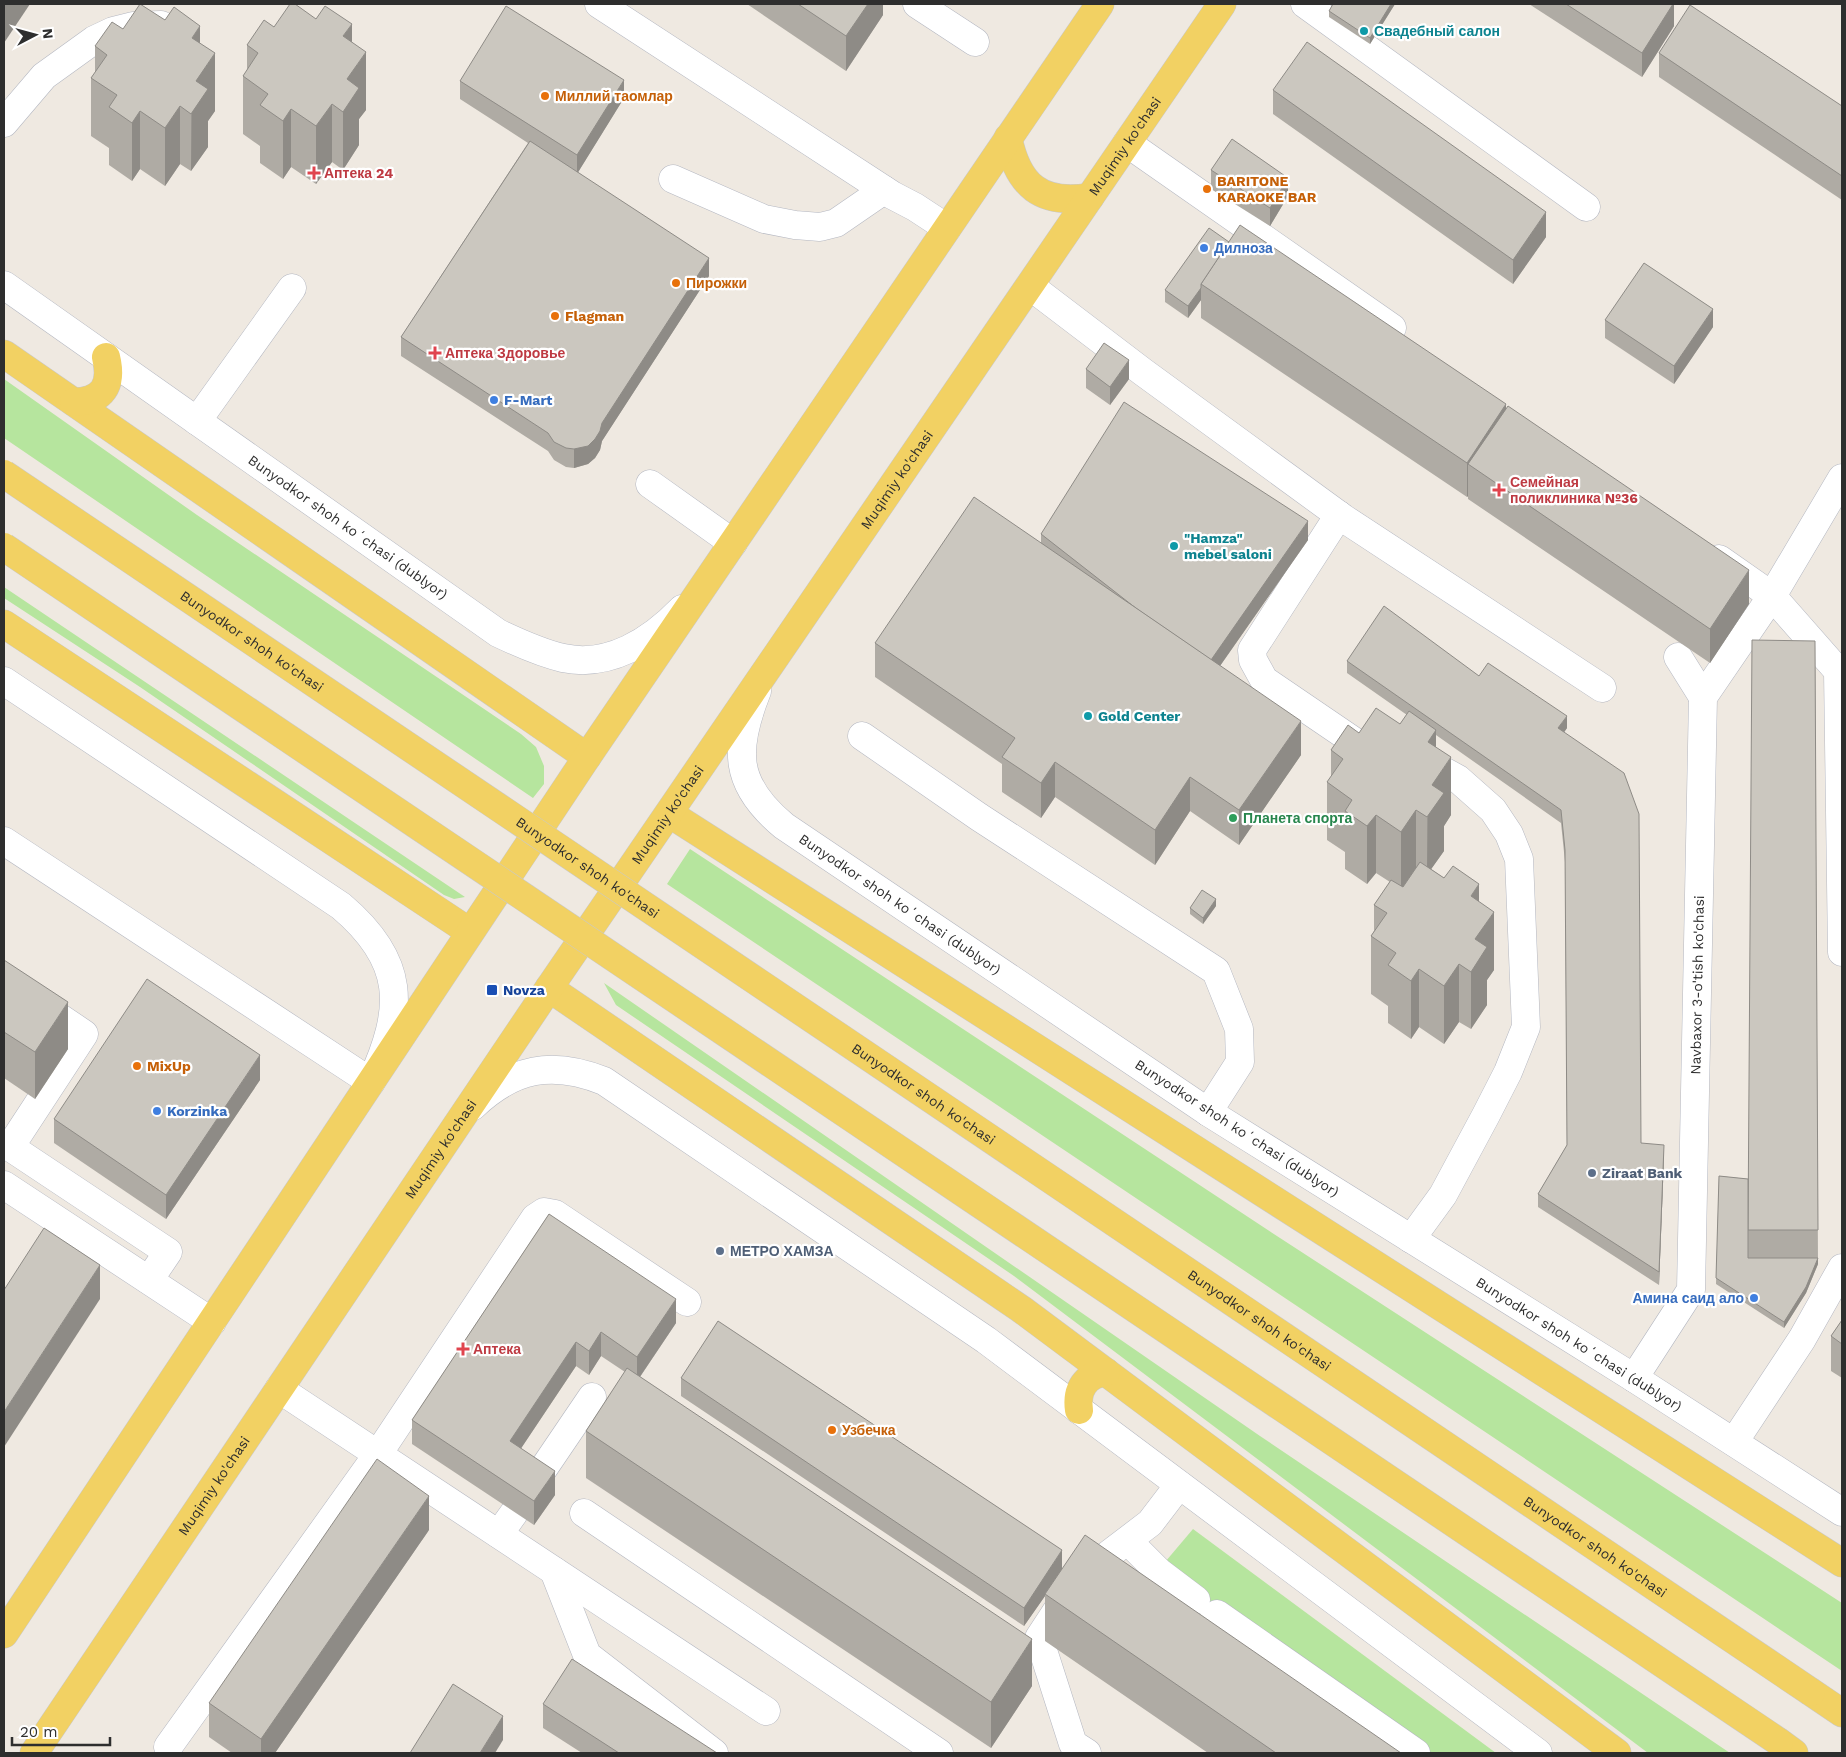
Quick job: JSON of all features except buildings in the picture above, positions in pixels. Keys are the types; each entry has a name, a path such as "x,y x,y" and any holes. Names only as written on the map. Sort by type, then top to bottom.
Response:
{"main road":[{"path":"4,1634 587,757 1100,4"},
{"name":"Muqimiy ko'chasi","path":"34,1753 549,988 670,814 1222,4"},
{"path":"1008,138 1017,168 1037,190 1049,197 1062,199 1090,197"},
{"path":"4,354 587,757"},
{"path":"74,402 90,400 103,391 109,374 106,357"},
{"name":"Bunyodkor shoh ko'chasi","path":"4,474 1842,1713"},
{"path":"4,547 1787,1748"},
{"path":"4,624 470,932"},
{"path":"670,814 1842,1563"},
{"path":"549,988 1021,1309 1616,1753"},
{"path":"1079,1410 1078,1397 1083,1384 1094,1375 1106,1372"}],"street":[{"path":"599,4 884,190 948,228"},
{"path":"917,4 975,42"},
{"path":"1305,4 1586,207"},
{"path":"4,123 44,76 94,40 113,31 133,26 183,25"},
{"path":"1127,143 1415,344"},
{"path":"673,179 764,219 795,225 820,227 836,223 884,190"},
{"name":"Bunyodkor shoh koʻchasi (dublyor)","path":"4,286 498,633 553,656 565,659 590,660 622,653 653,636 704,586"},
{"path":"1030,286 1143,372 1339,515 1602,688"},
{"path":"197,421 292,288"},
{"path":"1678,657 1703,697 1772,596 1842,478"},
{"path":"650,484 733,543"},
{"path":"1339,515 1252,650 1253,660 1264,680 1358,744 1413,754 1458,779 1494,810 1509,834 1519,859 1526,1027 1508,1072 1443,1195 1411,1239"},
{"path":"1699,544 1772,596 1838,671 1842,952"},
{"name":"Bunyodkor shoh koʻchasi (dublyor)","path":"766,673 756,693 744,728 742,764 749,788 774,817 808,842 1208,1112 1634,1378 1842,1512"},
{"path":"4,681 341,906 368,931 376,940 387,960 394,982 395,994 386,1044 371,1082 4,842"},
{"name":"Navbaxor 3-o'tish ko'chasi","path":"1634,1378 1691,1290 1703,697"},
{"path":"862,736 979,817 1216,971 1238,1029 1240,1062 1208,1112"},
{"path":"4,980 84,1034 10,1147 168,1252 149,1280"},
{"path":"466,1113 494,1088 522,1073 543,1069 563,1069 584,1073 604,1080 986,1340 1538,1753"},
{"path":"4,1185 212,1322"},
{"path":"168,1747 378,1454 534,1218 544,1212 555,1214 687,1302"},
{"path":"1734,1442 1802,1339 1842,1268"},
{"path":"279,1389 378,1454 507,1524 554,1571 766,1711"},
{"path":"535,1482 592,1397"},
{"path":"1076,1750 1039,1638 1080,1577 1108,1571 1128,1541 1150,1523 1179,1485"},
{"path":"584,1513 938,1753"},
{"path":"1128,1541 1159,1572 1196,1600"},
{"path":"554,1571 588,1655 714,1753"},
{"path":"1169,1616 1200,1638 1217,1614 1416,1753"}],"green space":[{"path":"4,379 197,515 521,734 536,747 544,766 544,784 533,798 4,438"},
{"path":"4,587 465,897 454,899 444,895 140,687 4,598"},
{"path":"690,849 1280,1238 1842,1603 1842,1671 667,884"},
{"path":"604,983 1260,1436 1730,1753 1648,1753 1014,1276 616,1005"},
{"path":"1193,1529 1496,1753 1361,1753 1138,1594"}],"place":[{"name":"Свадебный салон","path":"1364,31"},
{"name":"Миллий таомлар","path":"545,96"},
{"name":"Аптека 24","path":"314,173"},
{"name":"BARITONE KARAOKE BAR","path":"1207,189"},
{"name":"Дилноза","path":"1204,248"},
{"name":"Пирожки","path":"676,283"},
{"name":"Flagman","path":"555,316"},
{"name":"Аптека Здоровье","path":"435,353"},
{"name":"F-Mart","path":"494,400"},
{"name":"Семейная поликлиника №36","path":"1499,490"},
{"name":"\"Hamza\" mebel saloni","path":"1174,546"},
{"name":"Gold Center","path":"1088,716"},
{"name":"Планета спорта","path":"1233,818"},
{"name":"Novza","path":"492,990"},
{"name":"MixUp","path":"137,1066"},
{"name":"Korzinka","path":"157,1111"},
{"name":"Ziraat Bank","path":"1592,1173"},
{"name":"МЕТРО ХАМЗА","path":"720,1251"},
{"name":"Амина саид ало","path":"1754,1298"},
{"name":"Аптека","path":"463,1349"},
{"name":"Узбечка","path":"832,1430"}]}
